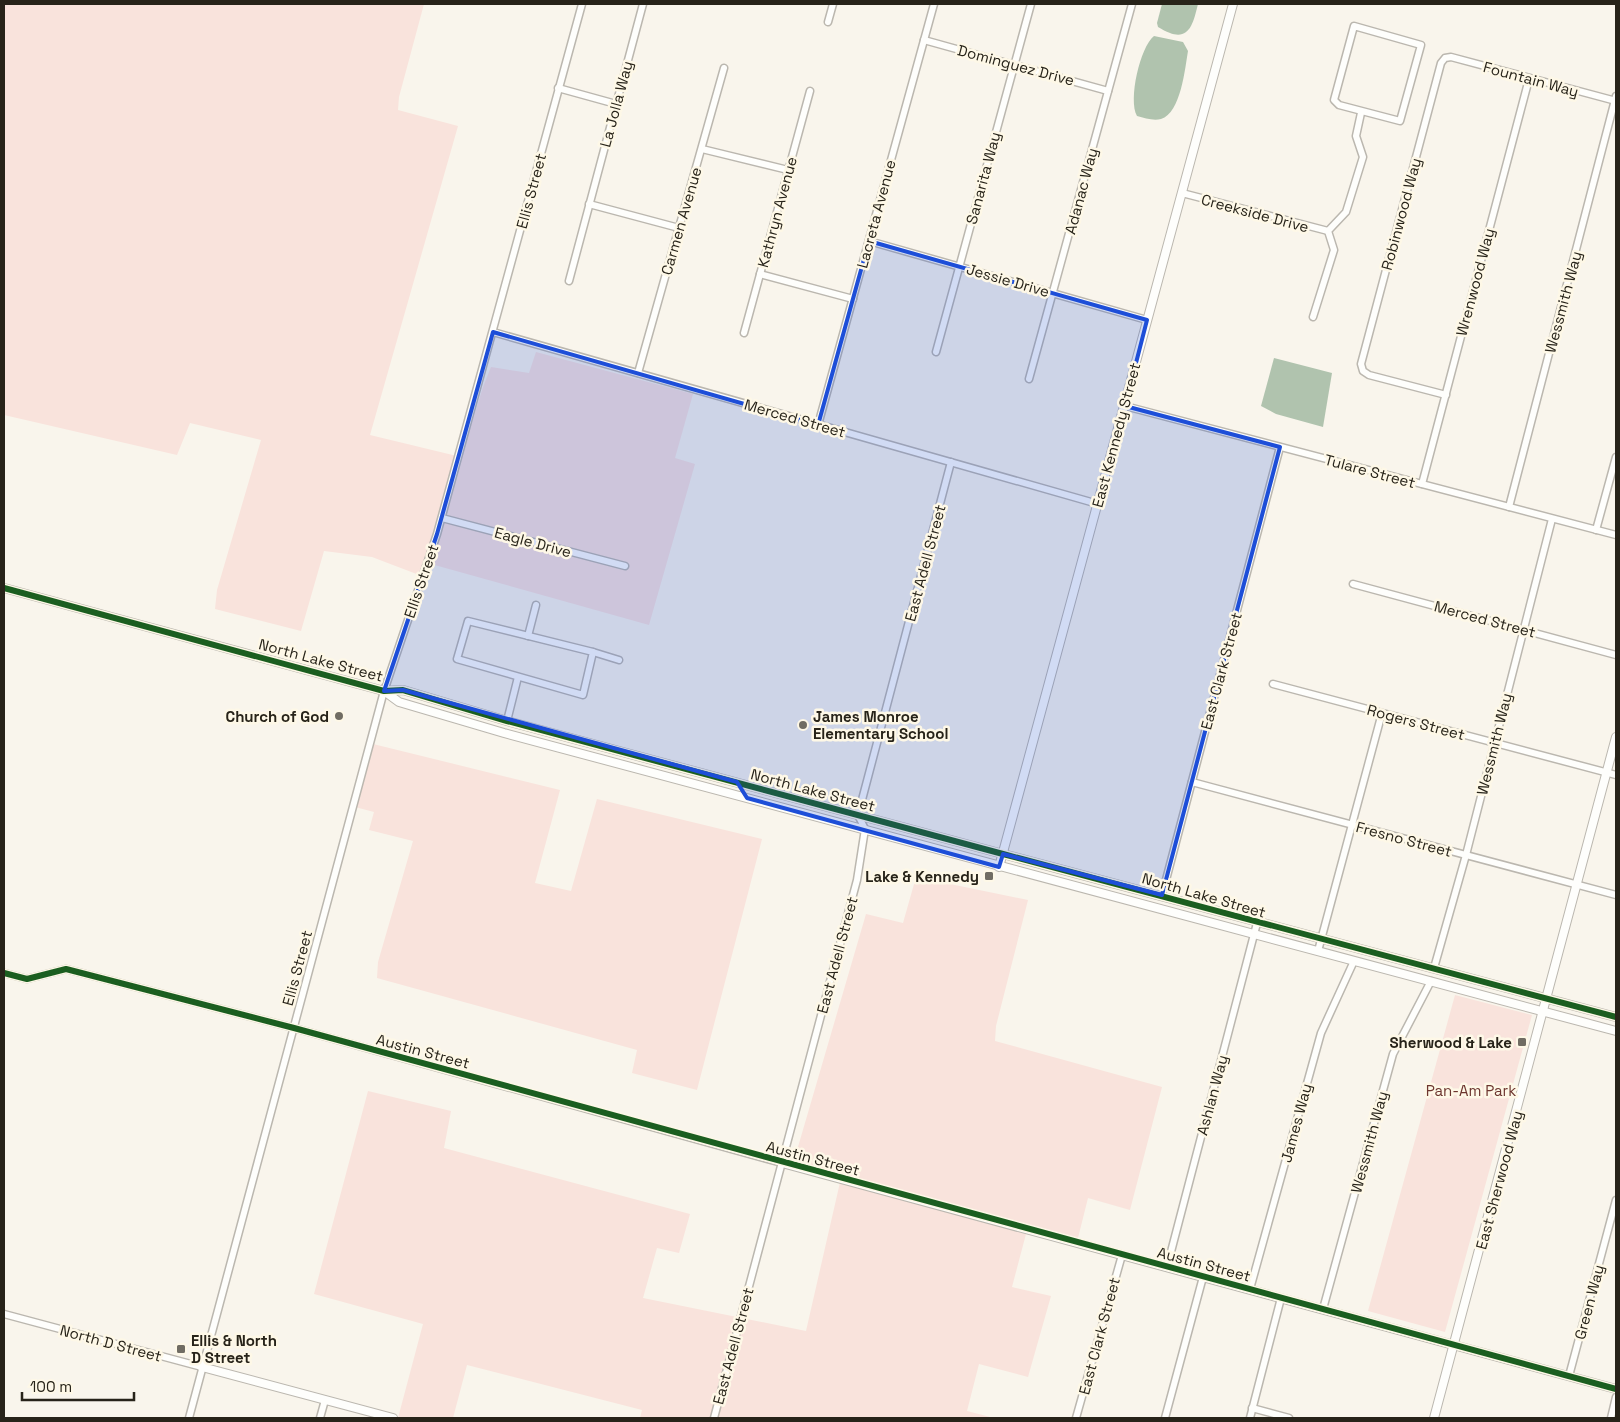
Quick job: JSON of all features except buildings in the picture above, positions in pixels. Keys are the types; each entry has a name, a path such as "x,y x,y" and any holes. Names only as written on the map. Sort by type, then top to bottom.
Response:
{"street":[{"name":"Ellis Street","path":"188,1418 384,691 442,518 582,4"},
{"name":"La Jolla Way","path":"569,281 643,4"},
{"path":"828,22 833,4"},
{"name":"Lacreta Avenue","path":"818,425 934,4"},
{"name":"Sanarita Way","path":"936,352 1031,4"},
{"name":"Adanac Way","path":"1029,379 1132,4"},
{"name":"East Kennedy Street","path":"999,867 1233,4"},
{"path":"1354,26 1421,45 1400,121 1362,113 1339,105 1334,100 1354,26"},
{"name":"Dominguez Drive","path":"924,40 1108,91"},
{"name":"Fountain Way","path":"1445,58 1451,57 1529,79 1616,99"},
{"name":"Robinwood Way","path":"1445,58 1441,63 1361,364 1363,371 1369,375 1446,395"},
{"name":"Carmen Avenue","path":"638,374 724,68"},
{"name":"Wrenwood Way","path":"1422,484 1529,79"},
{"path":"558,88 616,104"},
{"name":"Kathryn Avenue","path":"744,333 810,91"},
{"name":"Wessmith Way","path":"1509,507 1616,99"},
{"name":"Creekside Drive","path":"1328,231 1346,212 1363,158 1356,136 1362,113"},
{"path":"702,149 788,170"},
{"name":"Creekside Drive","path":"1182,193 1328,231"},
{"path":"590,204 679,228"},
{"name":"Creekside Drive","path":"1313,316 1334,250 1328,231"},
{"name":"Jessie Drive","path":"868,241 1147,320"},
{"path":"760,274 853,299"},
{"name":"Merced Street","path":"493,332 1098,504"},
{"name":"Tulare Street","path":"1125,406 1616,535"},
{"name":"East Clark Street","path":"1162,895 1280,447"},
{"path":"1596,530 1616,458"},
{"name":"East Adell Street","path":"858,815 951,462"},
{"name":"Eagle Drive","path":"442,518 625,566"},
{"name":"Wessmith Way","path":"1434,968 1466,855 1552,518"},
{"name":"Merced Street","path":"1353,584 1616,655"},
{"name":"North Lake Street","path":"4,588 384,691 403,690 507,721 1162,895 1257,923 1322,938 1616,1017"},
{"path":"528,636 536,605"},
{"path":"592,652 582,695 458,659 468,621 592,652 619,660"},
{"path":"504,733 518,677"},
{"name":"Rogers Street","path":"1273,684 1616,775"},
{"name":"North Lake Street","path":"384,691 399,702 504,733 1616,1031"},
{"path":"1318,951 1382,713"},
{"name":"East Sherwood Way","path":"1434,1418 1548,1000 1616,738"},
{"path":"738,782 747,798"},
{"name":"Fresno Street","path":"1192,782 1616,895"},
{"path":"858,815 865,830"},
{"name":"East Adell Street","path":"714,1418 857,880 865,830"},
{"name":"Ashlan Way","path":"1167,1267 1257,923"},
{"name":"James Way","path":"1250,1289 1321,1033 1354,961"},
{"name":"Austin Street","path":"4,973 27,979 66,969 294,1028 782,1163 1616,1389"},
{"name":"Wessmith Way","path":"1323,1309 1393,1054 1431,981"},
{"name":"Green Way","path":"1570,1376 1616,1200"},
{"name":"East Clark Street","path":"1076,1418 1122,1255"},
{"path":"1165,1418 1203,1277"},
{"path":"1250,1418 1281,1298"},
{"name":"North D Street","path":"4,1314 393,1418"},
{"path":"1611,1418 1616,1396"},
{"path":"320,1418 325,1400"},
{"path":"1252,1408 1289,1418"}],"highlighted area":[{"path":"869,241 1147,320 1125,406 1280,447 1162,895 1003,854 999,867 747,798 737,782 403,690 384,691 437,534 493,332 818,425"}],"green space":[{"path":"4,4 424,4 399,97 398,110 458,126 370,435 461,457 491,367 529,373 536,352 693,394 675,458 695,464 649,625 431,564 427,578 372,557 324,551 301,631 215,609 217,590 261,440 190,423 177,455 4,415"},
{"path":"369,743 560,790 535,883 571,891 597,799 762,839 697,1090 632,1073 637,1050 377,978 378,962 413,841 369,830 374,812 355,807"},
{"path":"916,877 1028,900 996,1026 995,1041 1162,1087 1130,1210 1088,1198 1076,1246 1026,1234 1012,1287 1051,1296 1028,1377 979,1364 967,1411 994,1418 640,1418 642,1410 467,1365 453,1418 398,1418 423,1324 314,1294 368,1091 451,1111 444,1148 690,1214 679,1253 657,1248 643,1298 806,1331 841,1178 793,1164 866,914 903,923"},
{"name":"Pan-Am Park","path":"1455,995 1532,1015 1445,1332 1368,1311"}],"shaded area":[{"path":"1162,4 1198,4 1193,21 1187,32 1176,35 1158,27 1157,23"},
{"path":"1154,36 1183,42 1188,51 1178,99 1168,115 1155,120 1137,116 1134,98 1140,62 1144,51"},
{"path":"1274,358 1332,373 1323,427 1276,414 1261,406"}],"cycle path":[{"path":"4,588 384,691 403,690 507,721 1616,1017"},
{"path":"4,973 27,979 66,969 294,1028 1616,1389"}],"place":[{"name":"Church of God","path":"339,716"},
{"name":"James Monroe Elementary School","path":"803,725"},
{"name":"Lake & Kennedy","path":"989,876"},
{"name":"Sherwood & Lake","path":"1522,1042"},
{"name":"Ellis & North D Street","path":"181,1349"}]}
